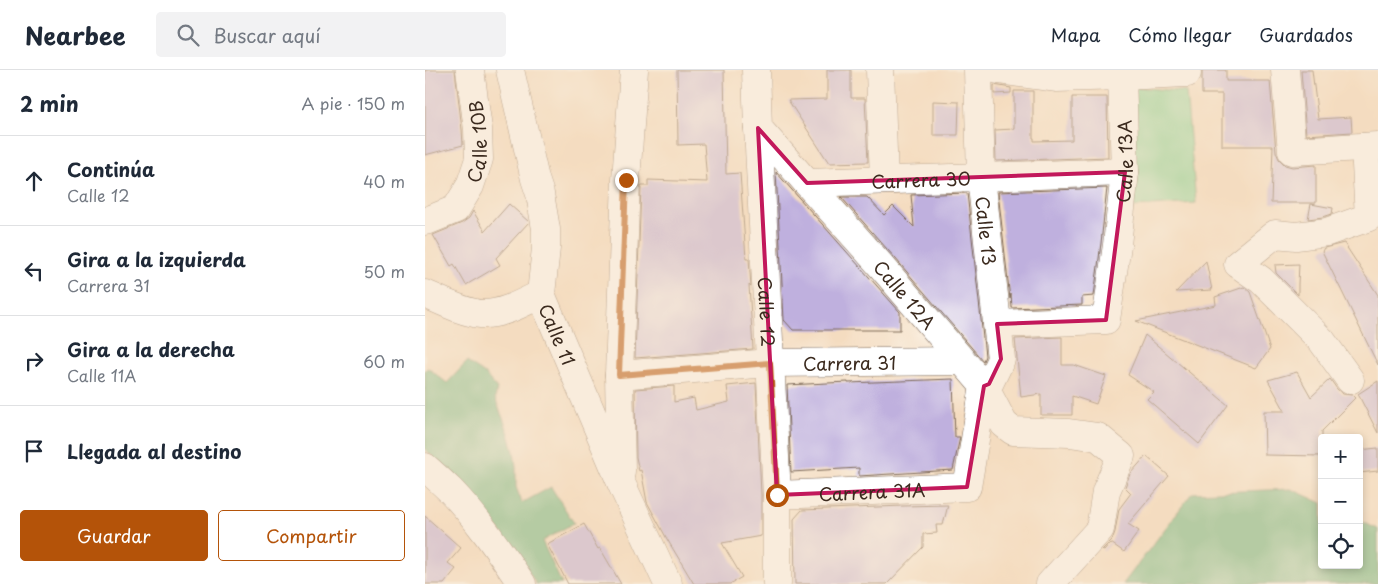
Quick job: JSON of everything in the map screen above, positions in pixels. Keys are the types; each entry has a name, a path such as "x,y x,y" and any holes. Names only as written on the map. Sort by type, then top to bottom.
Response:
{"street":[{"name":"Calle 10B","path":"425,220 456,209 470,186 479,159 478,129 470,70"},
{"name":"Calle 11","path":"510,70 540,194 546,229 541,294 622,485 668,584"},
{"path":"622,485 619,375 626,180 634,70"},
{"name":"Calle 12","path":"756,70 757,128 777,495 777,584"},
{"path":"880,70 884,180"},
{"name":"Calle 13","path":"978,70 981,177 1001,359 989,384 984,386"},
{"path":"998,70 1055,78 1187,72"},
{"path":"1285,70 1292,151 1371,147 1369,217 1327,232 1296,236 1275,234 1238,264 1261,280 1322,341 1350,380"},
{"name":"Calle 13A","path":"997,324 1106,320 1125,172 1122,76"},
{"name":"Calle 12A","path":"757,128 883,268 984,386"},
{"name":"Carrera 30","path":"807,183 1125,172"},
{"path":"425,294 450,305 481,314 509,309 541,294"},
{"name":"Carrera 31","path":"619,375 770,363 962,361"},
{"path":"984,386 1004,424 1013,431 1069,432 1098,437 1121,456 1106,491 1100,529 1050,584"},
{"name":"Carrera 31A","path":"777,495 967,488 984,386"},
{"path":"425,466 451,491 467,510 490,538 522,584"}],"highlighted area":[{"path":"758,128 807,183 1125,172 1106,320 997,324 1001,359 989,384 984,386 967,487 777,495"}],"green space":[{"path":"1128,86 1186,92 1196,203 1134,207"},
{"path":"467,362 485,374 497,389 495,398 514,452 516,487 522,503 551,487 574,523 542,541 562,584 536,584 516,552 480,504 425,449 425,370 428,368 447,383"},
{"path":"1291,489 1318,501 1318,569 1363,569 1363,523 1378,529 1378,584 1123,584 1192,493"}],"building":[{"path":"425,70 455,70 463,145 425,155"},
{"path":"677,70 724,70 726,174 740,173 746,259 749,259 753,349 635,358 641,186 648,186 648,180 707,182 704,144 678,145"},
{"path":"827,70 851,70 851,98 865,98 868,162 829,163 788,100 827,99"},
{"path":"1202,70 1226,70 1226,81 1270,81 1276,152 1279,159 1285,165 1292,167 1316,165 1316,203 1271,203 1273,146 1222,146 1222,94 1202,94"},
{"path":"1301,70 1312,70 1318,119 1351,117 1352,132 1306,135"},
{"path":"994,85 1011,88 1011,93 994,94"},
{"path":"1014,91 1033,91 1034,141 1072,140 1072,97 1107,97 1108,157 996,161 995,130 1014,129"},
{"path":"933,101 959,102 958,135 933,135"},
{"path":"776,172 900,312 900,330 793,330 784,320"},
{"path":"1107,188 1094,296 1082,297 1082,305 1012,308 998,192"},
{"path":"967,193 985,356 983,361 841,197 867,197 884,215 893,206 914,227 911,195"},
{"path":"509,204 529,222 496,258 500,265 466,285 454,264 451,266 433,235 462,223 469,218 473,211 485,231"},
{"path":"1311,204 1333,208 1332,214 1308,219"},
{"path":"1344,243 1378,295 1378,365 1322,251 1324,248"},
{"path":"1206,261 1212,290 1176,292"},
{"path":"1299,264 1298,295 1276,273 1275,265"},
{"path":"1244,287 1250,292 1270,349 1256,368 1136,321 1216,305 1215,297"},
{"path":"1145,335 1228,405 1199,444 1147,399 1154,392 1128,375"},
{"path":"1062,337 1062,365 1074,365 1106,376 1096,404 1072,396 1072,415 1041,415 1041,394 1021,397 1015,339"},
{"path":"1297,372 1311,397 1330,379 1343,394 1352,395 1355,398 1322,431 1322,434 1318,434 1318,456 1265,455 1264,411 1285,411 1268,380"},
{"path":"953,379 955,437 960,437 953,470 859,476 859,468 791,472 787,385"},
{"path":"1378,381 1378,433 1358,394"},
{"path":"756,383 761,536 722,543 742,577 730,584 694,584 647,502 641,470 639,471 636,457 635,389 674,386 674,402 694,398 696,410 729,402 727,386"},
{"path":"1378,448 1378,471 1363,473 1363,450"},
{"path":"1146,456 1169,476 1128,524 1139,531 1124,552 1111,543 1104,551 1102,550 1112,540 1115,532 1119,509 1131,493 1125,487 1130,474"},
{"path":"948,505 943,525 936,525 937,533 923,534 923,547 887,584 795,584 794,519 802,510"},
{"path":"425,516 461,548 448,563 456,569 444,584 425,584"},
{"path":"584,524 621,584 568,584 547,544"}],"route":[{"path":"626,180 619,375 770,363 777,495"}]}
